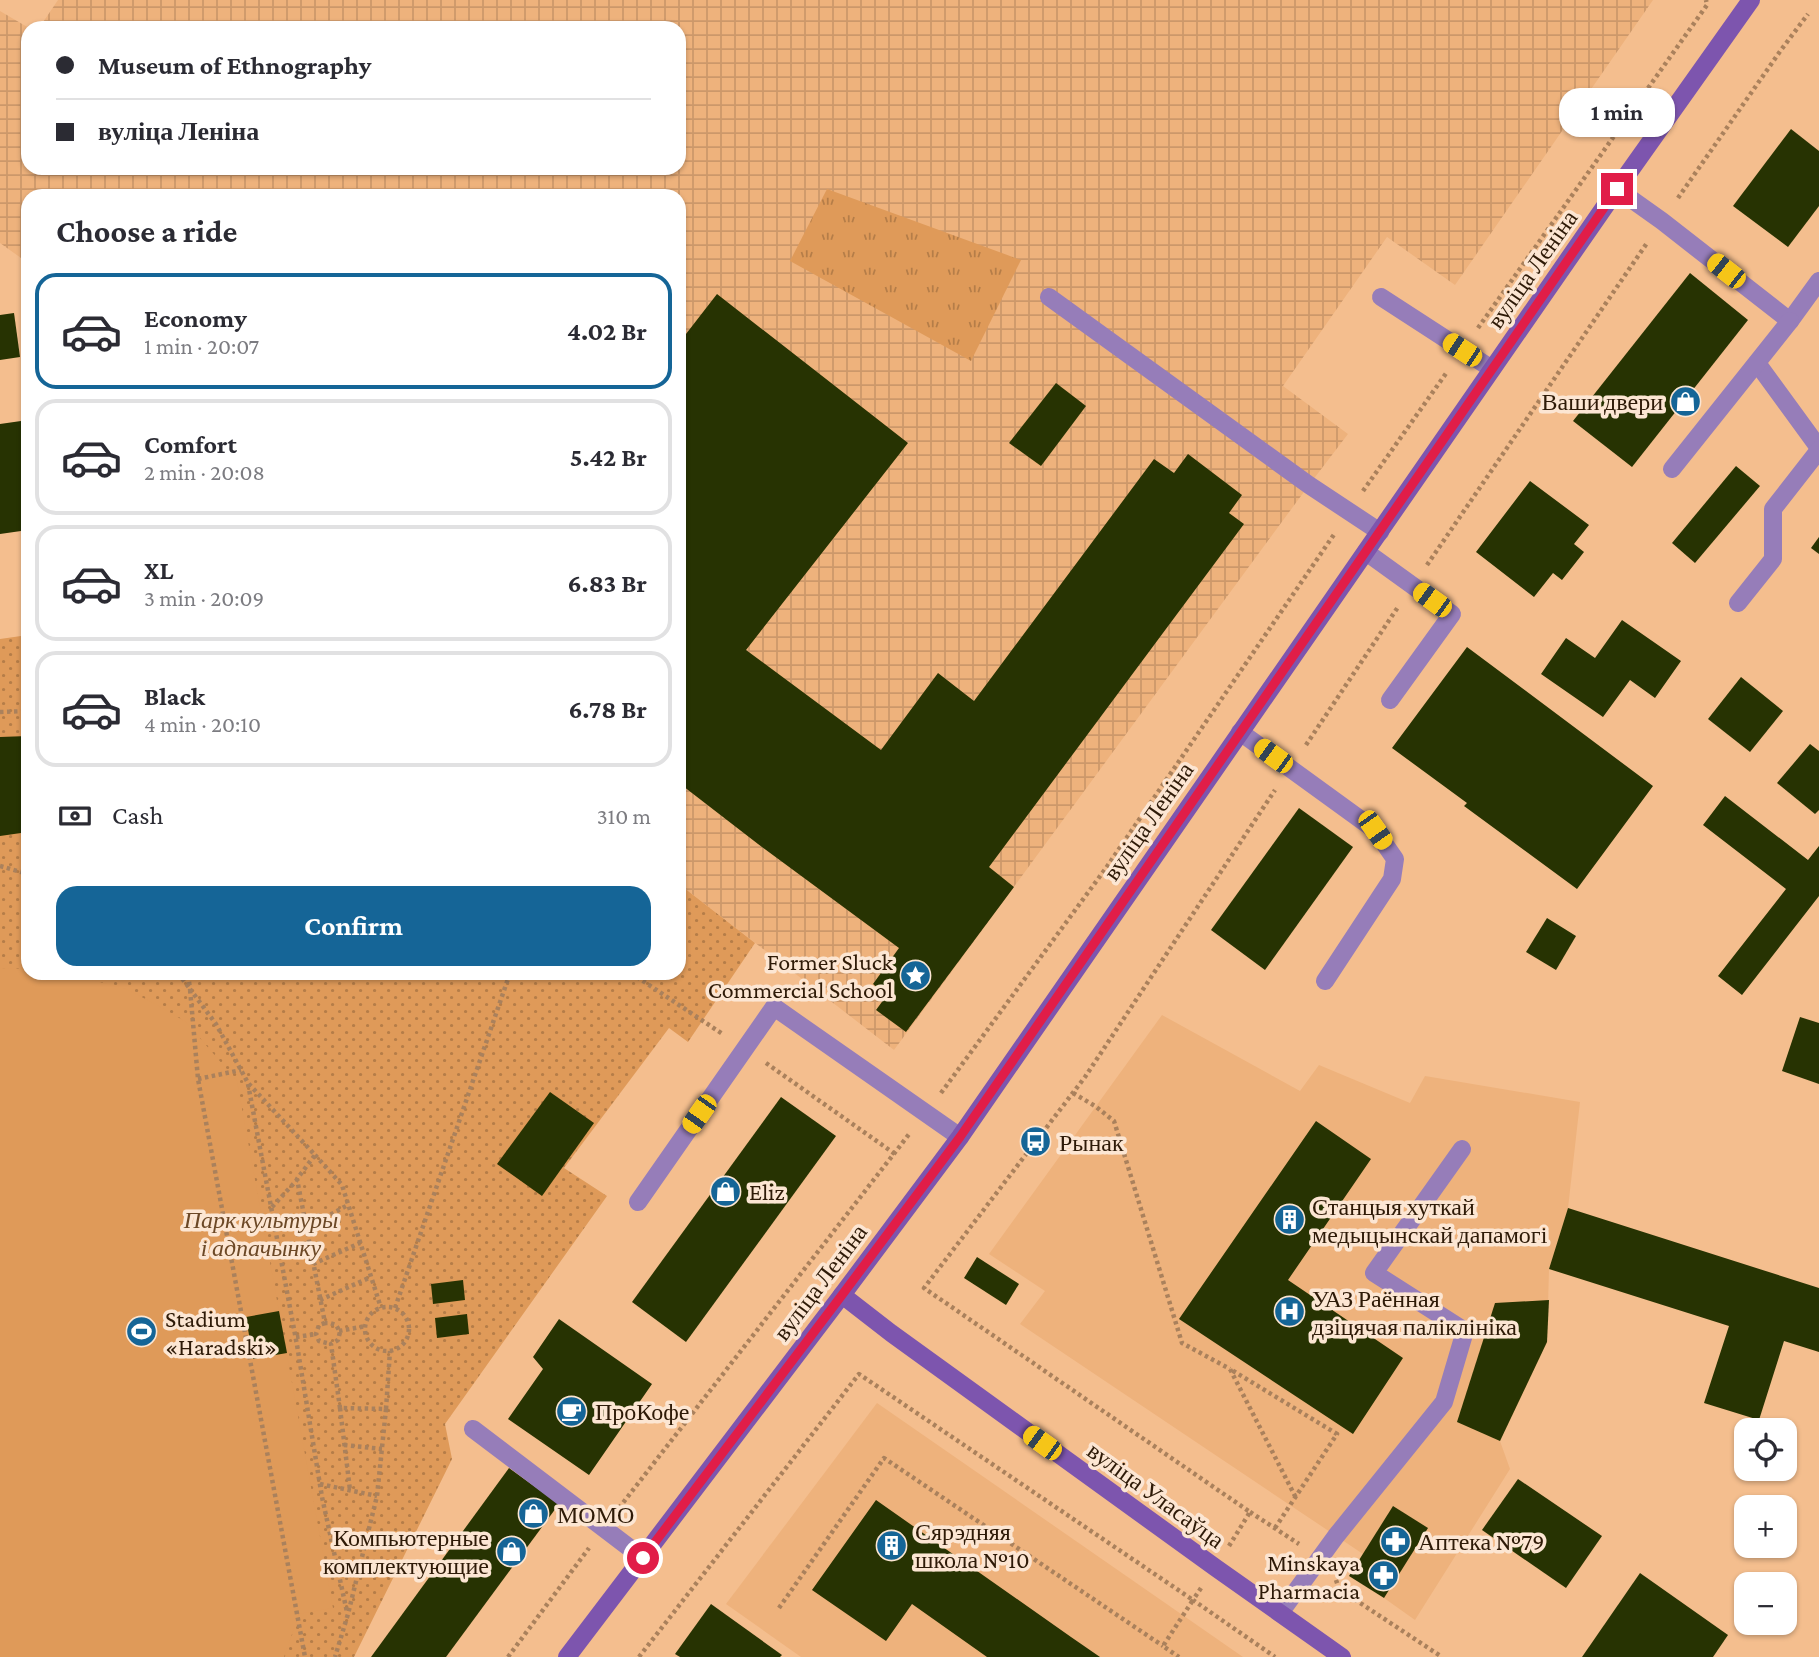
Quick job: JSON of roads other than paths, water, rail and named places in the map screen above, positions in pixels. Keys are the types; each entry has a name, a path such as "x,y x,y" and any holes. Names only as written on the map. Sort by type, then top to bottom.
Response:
{"main road":[{"name":"вуліца Леніна","path":"567,1657 960,1137 1751,0"},
{"name":"вуліца Уласаўца","path":"842,1295 1342,1657"}],"lane":[{"path":"1617,189 1790,321"},
{"path":"1672,470 1819,281"},
{"path":"1049,297 1309,485 1380,532"},
{"path":"1381,297 1492,369"},
{"path":"1738,603 1773,559 1773,509 1819,449 1756,363"},
{"path":"1366,552 1452,614 1390,700"},
{"path":"1240,732 1375,830 1395,859 1392,879 1325,981"},
{"path":"638,1202 774,1007 960,1137"},
{"path":"1279,1613 1336,1536 1444,1402 1465,1331 1374,1273 1462,1149"},
{"path":"473,1429 643,1558"}],"place":[{"name":"Ваши двери","path":"1686,401"},
{"name":"Former Sluck Commercial School","path":"916,975"},
{"name":"Рынак","path":"1036,1142"},
{"name":"Eliz","path":"726,1191"},
{"name":"Станцыя хуткай медыцынскай дапамогі","path":"1289,1220"},
{"name":"УАЗ Раённая дзіцячая паліклініка","path":"1289,1312"},
{"name":"Stadium «Haradski»","path":"142,1332"},
{"name":"ПроКофе","path":"572,1411"},
{"name":"МОМО","path":"534,1514"},
{"name":"Аптека №79","path":"1395,1541"},
{"name":"Сярэдняя школа №10","path":"892,1545"},
{"name":"Компьютерные комплектующие","path":"512,1551"},
{"name":"Minskaya Pharmacia","path":"1383,1576"}],"park label":[{"name":"Парк культуры і адпачынку","path":"261,1233"}]}
